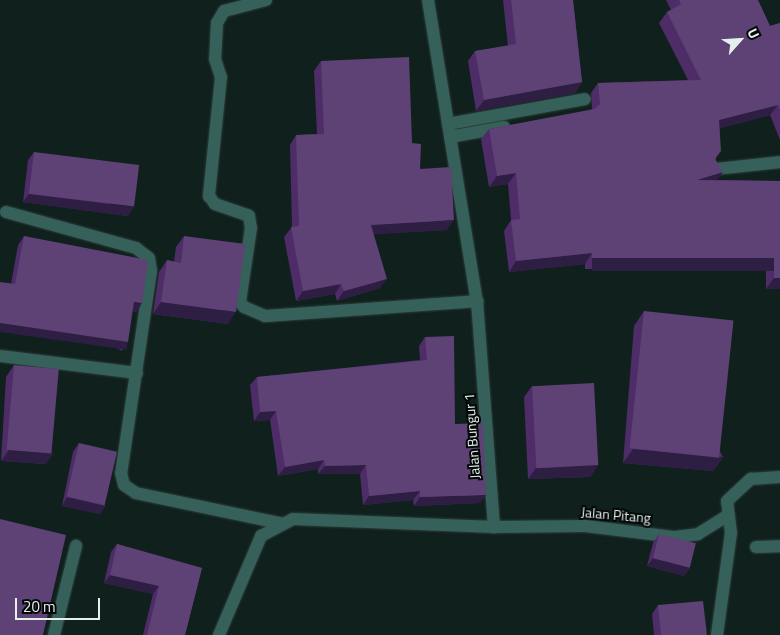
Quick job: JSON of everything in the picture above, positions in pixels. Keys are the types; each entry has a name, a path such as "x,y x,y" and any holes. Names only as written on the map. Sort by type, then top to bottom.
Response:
{"street":[{"path":"266,0 224,12 217,23 214,59 221,77 209,196 215,204 248,216 251,228 240,302 244,307 265,316 477,301"},
{"name":"Jalan Bungur 1","path":"428,0 477,301 494,528"},
{"path":"448,124 585,105 450,137"},
{"path":"716,169 780,162"},
{"path":"6,212 146,253 151,271 121,473 124,485 154,497 280,523"},
{"path":"0,356 137,373"},
{"path":"717,635 729,514 727,501 741,484 780,477"},
{"name":"Jalan Pitang","path":"494,528 594,526 688,537 729,514"},
{"path":"219,635 254,547 268,529 280,523 311,518 494,528"},
{"path":"54,635 76,546"},
{"path":"756,547 780,546"}],"building":[{"path":"511,0 573,0 582,82 484,100 475,51 516,44"},
{"path":"679,0 758,0 770,26 780,23 780,110 778,105 719,120 721,151 715,159 723,172 697,180 780,181 780,278 774,278 774,258 592,258 592,253 516,261 511,220 520,219 516,173 497,176 489,129 594,109 600,104 598,83 701,80 667,12 681,4"},
{"path":"409,57 412,143 421,144 420,169 451,167 454,220 371,225 387,279 344,291 341,284 303,291 291,227 299,226 296,135 324,134 321,61"},
{"path":"34,152 139,165 134,207 29,194"},
{"path":"24,236 148,260 142,303 134,302 128,342 0,323 0,282 15,284"},
{"path":"184,236 245,244 236,312 161,302 167,260 181,263"},
{"path":"644,311 734,320 719,458 630,448"},
{"path":"454,336 455,424 483,423 486,495 420,497 420,491 369,496 366,465 325,466 324,460 285,467 276,411 260,412 257,377 427,360 425,337"},
{"path":"14,365 59,369 51,454 7,450"},
{"path":"594,383 598,465 536,468 532,386"},
{"path":"79,443 117,452 105,505 67,497"},
{"path":"0,519 66,535 43,635 0,635"},
{"path":"659,534 696,543 690,567 653,558"},
{"path":"117,544 202,568 185,635 147,635 159,586 110,575"},
{"path":"703,601 707,635 661,635 658,605"}]}
